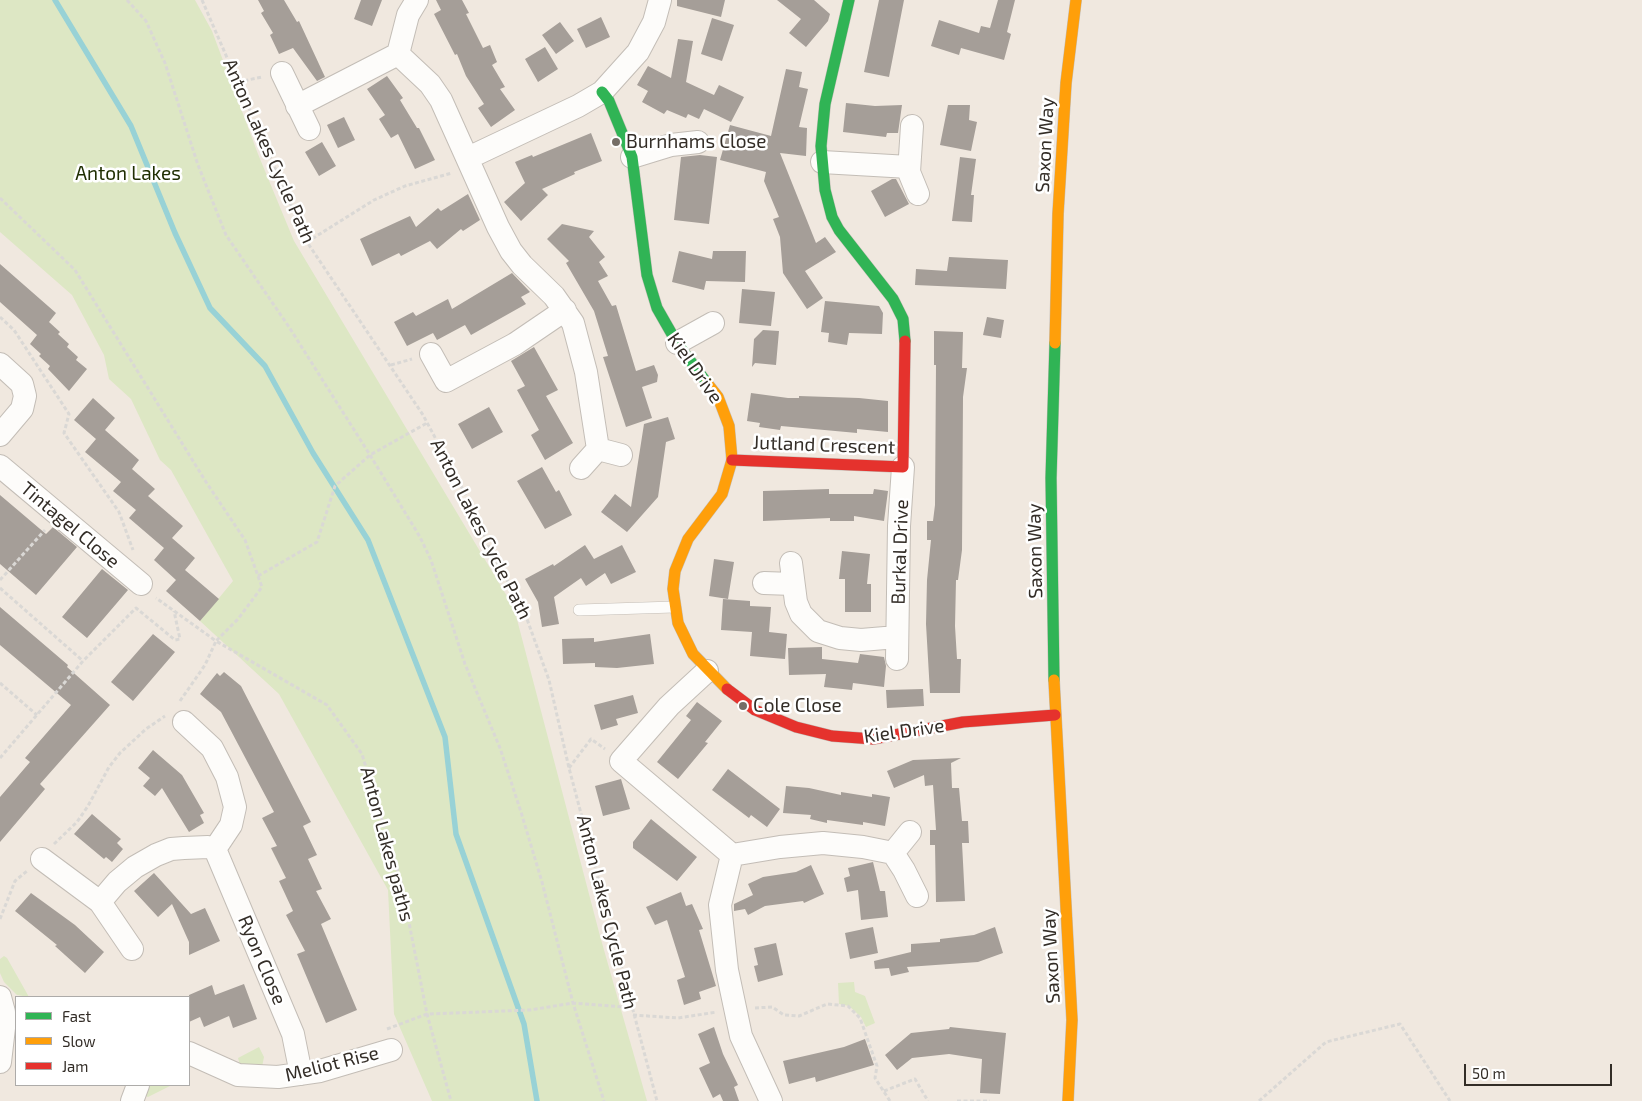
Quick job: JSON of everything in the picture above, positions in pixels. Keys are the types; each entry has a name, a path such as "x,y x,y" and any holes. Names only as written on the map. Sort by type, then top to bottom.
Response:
{"street":[{"path":"297,106 398,54 408,15 418,0"},
{"path":"470,162 602,92 638,52 654,22 660,0"},
{"name":"Jutland Crescent","path":"732,460 903,467 903,319 893,299 860,259 832,217 827,202 822,162 824,104 849,0"},
{"name":"Saxon Way","path":"1068,1101 1072,1020 1055,714 1051,478 1061,166 1066,83 1076,0"},
{"path":"398,54 430,84 441,100 498,227 511,251 565,310 573,323 580,345 598,449"},
{"path":"282,73 309,129"},
{"name":"Kiel Drive","path":"602,92 609,101 632,157 651,292 664,324 718,397 725,411 732,460 722,494 688,539 675,571 674,607 684,638 707,671 740,700 756,710 796,728 832,736 873,739 963,722 1055,714"},
{"path":"912,126 908,167 918,194"},
{"path":"632,157 671,145 698,142"},
{"path":"822,162 908,167"},
{"path":"431,354 446,381 515,344 565,310"},
{"path":"677,343 713,323"},
{"path":"0,364 22,384 26,396 22,408 0,435"},
{"path":"598,449 621,455"},
{"path":"581,468 598,449"},
{"name":"Tintagel Close","path":"0,466 141,584"},
{"name":"Burkal Drive","path":"764,583 792,574 796,602 801,614 818,631 840,638 861,640 897,648 903,467"},
{"path":"707,671 669,706 622,761 732,855 780,847 823,844 863,847 893,854 904,870 917,896"},
{"path":"100,902 135,867 156,855 171,849 208,847 215,849 231,825 235,807 232,789 227,777 212,748 178,712"},
{"path":"893,854 910,832"},
{"name":"Ryon Close","path":"215,849 293,1034 301,1074"},
{"path":"732,855 720,905 723,945 734,1008 748,1056 771,1101"},
{"path":"42,859 100,902 132,950"},
{"path":"0,1062 7,1006"},
{"name":"Meliot Rise","path":"190,1053 238,1075 278,1078 301,1074 391,1050"},
{"path":"132,1101 138,1086"}],"lane":[{"path":"579,610 674,607"}],"path":[{"path":"127,0 146,21 165,63 198,165 226,235 289,328 370,455 420,537 431,560 465,664 500,748 518,803 542,882 573,1003 604,1101"},
{"name":"Anton Lakes Cycle Path","path":"202,0 307,242 391,364 427,423 468,499 493,556 523,608 548,680 633,1015 657,1101"},
{"path":"238,82 282,73"},
{"path":"307,242 374,200 405,186 447,175 470,162"},
{"path":"0,198 75,270 206,482 245,540 262,587 238,619 216,642 178,712 146,729 120,753 100,780 88,806 77,822 53,845 42,859 15,881 0,919"},
{"path":"0,318 14,330 69,414 64,433 119,512 134,553"},
{"path":"258,576 291,559 317,542 334,486 370,455 427,423"},
{"path":"0,580 59,514"},
{"name":"Anton Lakes paths","path":"141,584 216,642 327,705 362,754 401,882 427,1014 451,1101"},
{"path":"0,588 83,661"},
{"path":"0,758 83,661 136,608 175,640 180,639 174,611"},
{"path":"0,683 37,715"},
{"path":"570,768 592,739 622,761"},
{"path":"391,1050 385,1029 427,1014 530,1010 573,1003 623,1007 631,1005"},
{"path":"633,1015 678,1018 734,1008 772,1007 784,1015 798,1016 827,1004 848,1006 860,1018 877,1066 875,1078 890,1101"},
{"path":"1259,1101 1326,1042 1400,1024 1450,1101"},
{"path":"884,1091 915,1080 928,1101"},
{"path":"957,1101 990,1101"}],"green space":[{"name":"Anton Lakes","path":"0,0 195,0 212,31 258,154 294,241 514,608 600,936 647,1101 432,1101 394,1014 388,890 279,694 200,621 233,581 171,470 160,460 131,399 109,379 104,355 72,295 0,232"},
{"path":"4,956 7,958 28,996 17,995 4,982 0,973 0,959"},
{"path":"854,982 855,992 865,996 875,1023 866,1027 861,1017 849,1006 839,1004 838,983"},
{"path":"259,1047 264,1057 262,1067 240,1065 238,1058"},
{"path":"148,1086 170,1086 148,1097 143,1095"}],"building":[{"path":"258,0 284,0 297,22 299,21 325,77 317,81 293,48 279,54 270,35 273,33 261,13 264,11"},
{"path":"361,0 382,0 372,26 354,19"},
{"path":"436,0 462,0 469,13 466,14 483,48 490,45 497,62 492,65 505,87 500,89 515,110 491,127 478,108 484,104 466,76 457,54 455,55 434,14 441,10"},
{"path":"677,0 725,0 721,17 677,6"},
{"path":"777,0 814,0 830,14 828,21 806,47 789,33 801,19"},
{"path":"879,0 904,0 889,77 864,72"},
{"path":"998,0 1015,0 1007,32 1011,34 1004,60 961,48 959,55 931,46 939,20 979,33 981,26 990,28"},
{"path":"601,17 610,37 586,48 577,29"},
{"path":"712,18 734,25 722,61 701,54"},
{"path":"560,22 574,41 556,54 542,35"},
{"path":"678,39 693,41 686,82 714,95 719,85 744,97 731,122 704,109 699,119 688,114 686,118 667,110 664,114 642,102 648,91 637,85 648,66 671,78"},
{"path":"545,47 558,69 538,82 525,59"},
{"path":"786,69 802,72 799,87 808,89 799,127 807,128 806,156 780,153 816,243 825,237 836,252 805,271 823,298 807,309 783,273 780,237 773,219 779,217 764,181 766,172 720,160 730,125 771,136"},
{"path":"387,76 403,98 400,100 417,128 419,128 435,160 415,169 398,134 391,138 379,119 385,115 367,89"},
{"path":"846,103 875,106 902,105 898,133 887,133 886,137 843,132"},
{"path":"948,105 970,105 969,120 977,122 971,151 940,145"},
{"path":"344,117 355,140 338,148 327,125"},
{"path":"591,133 602,161 574,172 575,174 542,189 548,195 521,221 504,202 525,183 515,162 532,155 533,157"},
{"path":"322,142 336,166 319,176 305,152"},
{"path":"700,155 717,157 709,224 674,220 681,157"},
{"path":"960,157 976,159 971,195 974,195 972,222 952,221"},
{"path":"892,179 896,179 909,204 885,217 871,191"},
{"path":"468,194 480,220 463,231 461,229 437,249 430,241 401,256 399,253 372,266 360,239 410,216 416,227 438,208 441,211"},
{"path":"562,224 594,231 589,237 605,257 599,262 608,276 598,281 612,306 616,305 636,371 654,365 658,375 657,382 642,387 652,418 626,427 603,357 608,356 594,311 566,263 569,261 547,239"},
{"path":"679,251 712,259 713,251 746,251 745,282 706,281 704,290 672,282"},
{"path":"949,257 1008,260 1006,289 915,285 916,269 947,271"},
{"path":"0,264 56,313 49,322 69,344 67,347 78,357 76,360 87,369 69,391 48,369 50,366 30,344 37,335 0,302"},
{"path":"512,273 530,292 521,297 526,304 471,335 465,325 437,340 433,333 407,346 394,322 413,312 416,316 448,299 452,309"},
{"path":"742,289 775,292 771,326 739,323"},
{"path":"825,301 879,306 883,313 882,334 849,333 847,345 828,342 829,333 821,332"},
{"path":"987,317 1004,320 1001,338 983,335"},
{"path":"763,330 779,331 776,365 755,363 752,367 754,339"},
{"path":"934,331 963,332 962,368 967,368 963,397 962,550 958,580 956,580 955,626 957,659 961,659 960,693 930,693 926,624 927,580 931,540 927,540 927,521 933,521 935,505 936,365 934,365"},
{"path":"534,347 558,390 546,396 573,443 545,460 531,435 539,430 517,390 525,386 511,361"},
{"path":"751,393 788,398 799,398 799,396 888,401 888,432 857,429 857,433 781,426 780,430 759,427 760,423 747,421"},
{"path":"93,398 115,418 105,430 139,460 132,469 155,489 148,496 183,526 172,538 195,558 185,570 219,599 200,621 166,591 176,580 154,560 164,548 129,518 136,510 113,491 121,482 85,452 96,439 74,420"},
{"path":"489,407 503,432 472,449 458,424"},
{"path":"668,417 675,439 666,442 658,497 627,532 601,512 615,494 631,507 644,424"},
{"path":"542,467 556,492 559,490 572,515 545,529 517,481"},
{"path":"829,489 829,494 873,494 874,489 888,491 884,521 854,516 854,521 830,521 830,518 763,521 763,491"},
{"path":"0,495 46,534 53,527 77,547 36,595 0,564"},
{"path":"585,545 594,559 622,545 636,572 611,584 605,573 586,586 581,578 554,597 559,624 542,627 538,602 525,579 553,564 554,566"},
{"path":"842,551 870,554 867,584 871,584 871,612 845,612 845,579 839,579"},
{"path":"714,559 734,562 728,599 709,596"},
{"path":"102,569 128,590 87,638 62,617"},
{"path":"723,599 750,601 750,606 771,607 769,632 787,634 785,659 750,656 752,632 721,630"},
{"path":"0,607 68,665 67,667 110,705 40,784 45,789 0,842 0,797 30,762 25,758 71,705 0,645"},
{"path":"153,634 175,652 133,701 111,682"},
{"path":"650,634 654,664 617,668 595,667 595,663 563,664 562,639 594,638 594,642"},
{"path":"822,647 822,659 858,663 860,654 884,657 886,666 884,687 853,683 852,690 824,687 826,674 789,675 788,648"},
{"path":"224,672 241,686 311,822 303,826 317,855 308,859 322,889 316,891 331,919 321,924 357,1010 326,1023 297,954 305,951 286,915 293,911 279,881 286,878 271,848 277,846 262,818 274,812 221,712 200,694 217,673 220,676"},
{"path":"923,689 924,706 887,708 886,690"},
{"path":"633,695 638,713 616,719 618,725 601,730 594,705"},
{"path":"697,702 722,721 705,742 708,743 678,779 657,762 691,720 686,716"},
{"path":"153,750 182,775 204,813 200,815 204,823 189,832 162,788 155,796 143,786 150,778 138,768"},
{"path":"961,758 951,763 952,788 959,788 962,821 968,821 969,843 962,843 965,901 936,902 935,845 930,845 930,830 936,830 933,785 925,786 924,775 894,788 887,771 913,760"},
{"path":"728,769 780,809 767,827 751,815 749,818 712,790"},
{"path":"621,779 630,809 603,816 595,786"},
{"path":"786,786 809,788 841,795 841,792 872,797 872,794 890,797 885,826 863,822 863,825 827,820 827,823 810,819 811,815 783,813"},
{"path":"92,814 121,839 117,843 123,849 112,862 106,857 104,859 74,834"},
{"path":"651,819 697,857 677,881 633,848 633,842"},
{"path":"873,862 880,891 885,891 888,917 861,920 858,890 847,892 844,878 850,876 848,868"},
{"path":"811,865 824,894 804,903 803,901 765,906 748,915 745,909 734,911 734,904 753,895 748,884 763,877 796,872"},
{"path":"154,873 191,914 205,908 220,941 189,955 189,942 172,904 158,917 134,891"},
{"path":"681,892 686,906 692,904 703,929 699,930 716,986 699,992 701,999 684,1005 677,980 685,977 667,920 655,925 646,907"},
{"path":"31,893 75,925 104,952 85,973 55,946 57,945 15,911"},
{"path":"873,927 878,953 850,959 845,933"},
{"path":"995,927 1003,953 978,962 907,967 909,972 891,976 889,968 875,969 874,961 911,952 911,944 940,942 940,939 974,935"},
{"path":"776,943 783,975 758,982 754,966 758,965 754,948"},
{"path":"244,984 257,1019 233,1028 229,1016 204,1027 200,1017 190,1022 189,995 212,985 215,995"},
{"path":"714,1027 723,1054 738,1085 734,1087 739,1101 723,1101 720,1094 713,1098 699,1068 710,1063 698,1034"},
{"path":"950,1027 1006,1033 1000,1094 980,1093 982,1059 949,1054 912,1058 897,1070 885,1055 911,1033 949,1029"},
{"path":"865,1039 874,1065 816,1082 815,1077 789,1084 783,1061 844,1047"}],"waterway":[{"path":"55,0 131,126 175,233 210,308 265,366 313,453 368,540 445,737 456,834 524,1024 537,1101"}],"traffic: fast":[{"path":"849,0 825,104 821,146 825,190 832,217 839,230 893,299 903,319 905,341"},
{"path":"602,92 609,101 632,157 647,275 657,308 677,343 707,383"},
{"path":"1054,680 1051,478 1055,343"}],"traffic: slow":[{"path":"1055,343 1058,214 1066,83 1076,0"},
{"path":"707,383 718,397 729,426 732,460 722,494 688,539 675,571 673,589 678,623 693,654 727,689"},
{"path":"1054,680 1072,1020 1068,1101"}],"traffic: jam":[{"path":"732,460 903,467 905,341"},
{"path":"727,689 755,710 796,727 832,736 873,739 963,722 1055,715"}],"place":[{"name":"Burnhams Close","path":"616,142"},
{"name":"Cole Close","path":"743,706"}]}
